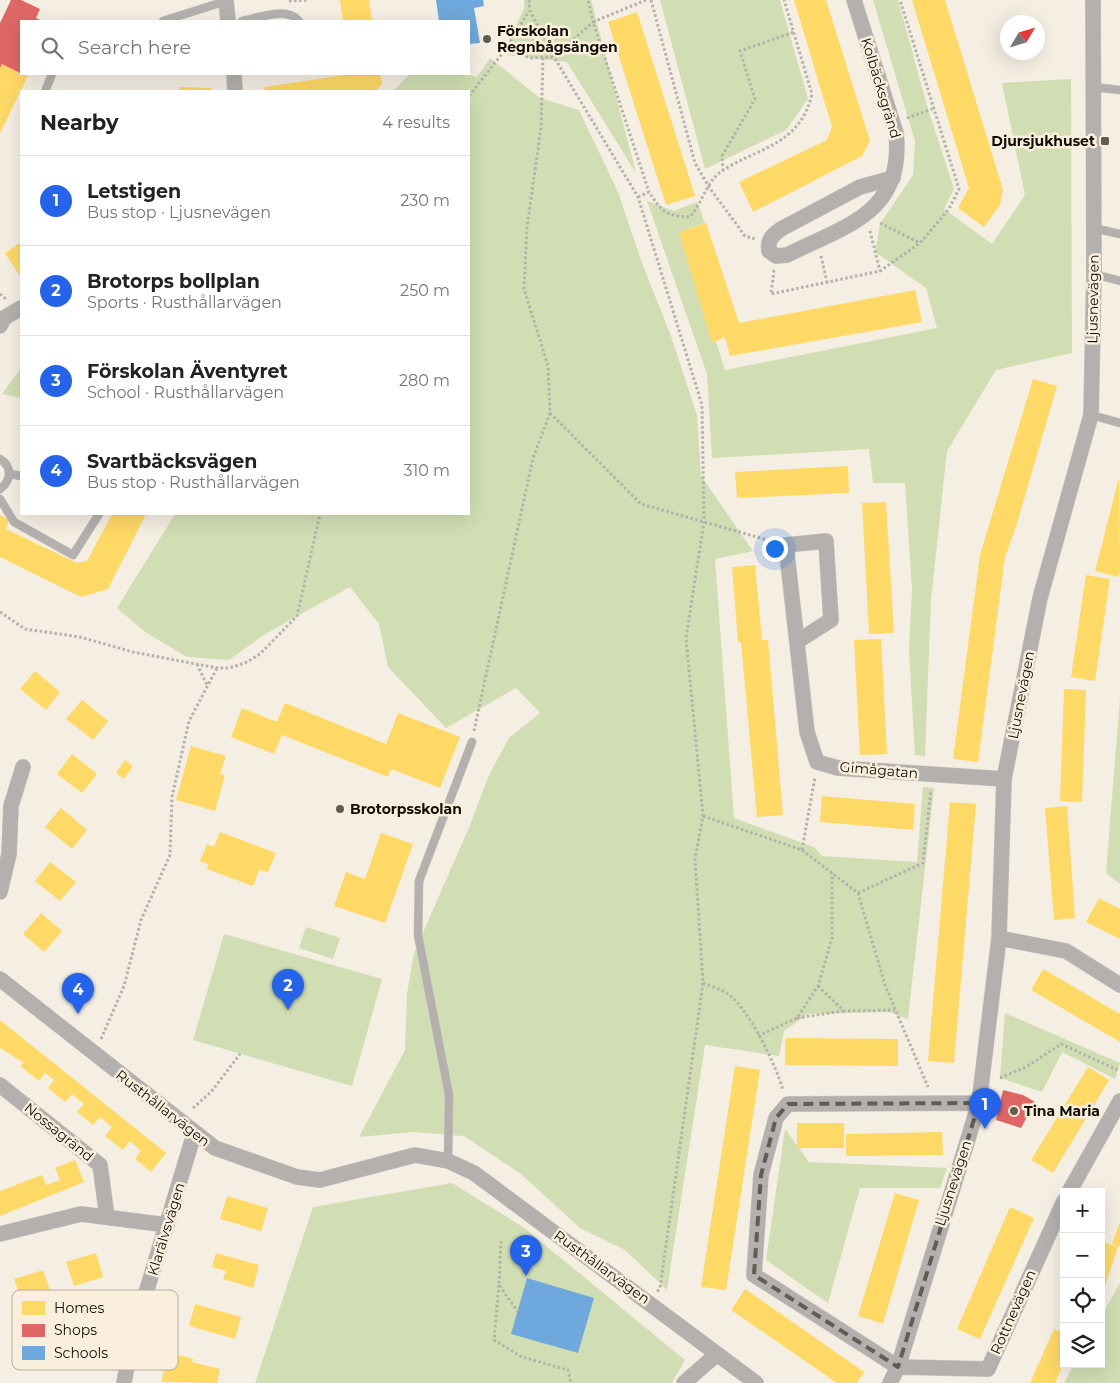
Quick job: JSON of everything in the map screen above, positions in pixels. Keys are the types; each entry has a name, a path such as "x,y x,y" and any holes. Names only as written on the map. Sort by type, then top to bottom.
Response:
{"street":[{"path":"226,0 228,20"},
{"name":"Kolbäcksgränd","path":"768,244 769,251 776,256 787,255 866,216 884,198 893,178 898,153 893,122 854,0"},
{"name":"Ljusnevägen","path":"890,1383 898,1367 979,1103 999,938 1004,779 1040,598 1091,415 1094,274 1093,0"},
{"path":"234,75 235,90"},
{"path":"768,244 771,237 782,229 860,187 893,178"},
{"path":"0,326 4,318 20,309"},
{"path":"798,640 831,620 826,541 786,545 807,732 817,762"},
{"name":"Gimågatan","path":"817,762 838,768 1004,779"},
{"path":"0,892 8,854 12,806 23,767"},
{"path":"999,938 1066,950 1120,985"},
{"name":"Rusthållarvägen","path":"0,979 194,1134 215,1148 297,1177 320,1180 415,1155 448,1161 474,1173 756,1383"},
{"name":"Nossagränd","path":"0,1084 100,1165 106,1217"},
{"path":"1071,1188 1120,1101"},
{"path":"898,1367 754,1275 761,1175 776,1118 788,1104 979,1103"},
{"name":"Klarälvsvägen","path":"147,1290 194,1134"},
{"name":"Rottnevägen","path":"898,1367 988,1369 1060,1210"},
{"path":"0,1234 81,1214 167,1225"},
{"path":"684,1383 717,1354"},
{"name":"Klarälvsvägen","path":"124,1383 126,1370"}],"lane":[{"path":"165,20 226,0"},
{"path":"247,20 285,13 295,16 298,20"},
{"path":"46,89 52,75"},
{"path":"1093,87 1120,90"},
{"path":"1094,228 1120,234"},
{"path":"1094,274 1120,281"},
{"path":"1091,415 1120,423"},
{"path":"0,459 4,462 10,474 9,482 0,490"},
{"path":"10,474 20,476"},
{"path":"0,499 14,522 73,555 97,515"},
{"path":"448,1161 449,1095 418,935 418,881 472,742"}],"path":[{"path":"529,0 530,11 554,57 638,197 702,405 704,522 686,638 703,816 695,859 695,896 703,983 660,1288 650,1303"},
{"path":"588,0 593,22 649,192 661,211 675,217 690,217 700,204 714,177 733,164 782,142 800,124 809,106 812,94 784,0"},
{"path":"505,50 531,58 554,57 593,22 646,0"},
{"path":"651,0 696,162 710,187 745,236 768,244"},
{"path":"470,95 505,50 530,11"},
{"path":"723,171 722,156 755,99 740,51 794,32"},
{"path":"472,742 506,575 533,458 550,413 548,366 524,289 527,227 541,128 543,58"},
{"path":"893,122 932,109"},
{"path":"638,197 649,192"},
{"path":"866,216 920,243"},
{"path":"866,216 880,271"},
{"path":"817,240 827,282"},
{"path":"550,413 641,504 786,545"},
{"path":"0,612 25,629 80,637 133,652 217,668 229,668 245,663 260,654 297,616 320,515"},
{"path":"196,664 208,686"},
{"path":"94,1054 124,986 141,920 170,855 172,797 189,721 217,668"},
{"path":"802,850 817,762"},
{"path":"858,893 923,863 931,787"},
{"path":"703,816 802,850 858,893 885,985 934,1102"},
{"path":"797,1018 818,986 832,938 832,873"},
{"path":"703,983 729,995 758,1036 773,1062 788,1104"},
{"path":"818,986 844,1011"},
{"path":"758,1036 797,1018 844,1011 896,1010"},
{"path":"1000,1078 1026,1067 1061,1044 1120,1071"},
{"path":"193,1108 211,1092 240,1054"},
{"path":"501,1240 494,1340 522,1357 568,1370 571,1383"},
{"path":"499,1285 518,1312"}],"highlighted area":[{"path":"979,1103 898,1367 754,1275 761,1175 776,1118 788,1104"}],"green space":[{"path":"524,0 591,0 636,173 567,62 506,55 505,50 524,8"},
{"path":"660,0 780,0 808,99 786,130 705,169"},
{"path":"873,0 898,0 928,109 954,189 944,209 992,244 1025,195 1002,83 1071,79 1072,353 996,370 947,451 931,600 925,756 915,755 909,650 912,588 905,483 873,483 869,449 712,458 707,374 647,201 674,211 697,202 705,223 682,231 725,370 937,328 926,288 875,252 880,224 913,175 915,141"},
{"path":"490,58 540,98 579,110 618,192 642,263 671,336 697,415 701,476 753,551 715,559 734,818 814,847 822,856 917,862 923,787 934,788 908,1019 889,1012 808,1014 784,1031 779,1056 705,1045 667,1290 625,1250 580,1228 521,1174 464,1136 414,1132 359,1137 405,1050 407,994 414,953 468,830 489,775 509,738 540,713 516,688 446,728 388,667 379,624 350,587 265,634 229,660 187,657 145,632 117,608 174,515 470,515 470,90 394,90 409,75 470,75 477,77"},
{"path":"20,369 20,398 2,394"},
{"path":"1120,698 1120,884 1106,873"},
{"path":"306,927 340,938 333,959 299,948"},
{"path":"224,934 382,979 352,1086 193,1040"},
{"path":"1005,1013 1120,1063 1115,1079 1062,1052 1042,1092 1000,1078"},
{"path":"785,1129 809,1162 947,1168 940,1188 860,1188 828,1303 766,1260"},
{"path":"452,1183 523,1227 685,1360 672,1383 255,1383 313,1207"},
{"path":"1120,1283 1120,1383 1064,1383 1072,1368 1105,1368 1105,1310"}],"building: Homes":[{"path":"340,0 369,0 372,20 343,20"},
{"path":"794,0 826,0 870,141 862,156 753,212 739,182 827,140 832,127"},
{"path":"912,0 945,0 1003,190 1000,205 984,227 958,208 969,188"},
{"path":"637,12 695,196 666,205 608,22"},
{"path":"2,64 20,72 20,75 28,76 0,133 0,68"},
{"path":"344,75 380,75 382,84 377,90 265,90 264,87"},
{"path":"179,87 211,88 211,90 179,90"},
{"path":"706,223 739,323 915,290 922,322 730,356 725,337 712,343 679,232"},
{"path":"20,243 20,276 5,253"},
{"path":"1033,379 1057,386 1016,527 1005,557 978,762 953,759 980,555"},
{"path":"848,466 849,493 737,498 735,472"},
{"path":"1119,478 1120,570 1118,577 1095,571"},
{"path":"886,502 894,633 869,634 862,503"},
{"path":"0,515 9,520 6,529 77,563 87,561 111,515 145,515 108,589 81,597 0,557"},
{"path":"755,565 762,640 768,640 783,815 757,817 732,567"},
{"path":"1086,575 1110,579 1095,681 1071,677"},
{"path":"881,639 887,754 860,755 854,640"},
{"path":"35,671 60,692 46,710 20,689"},
{"path":"1064,689 1086,690 1082,802 1060,801"},
{"path":"82,700 108,721 93,740 66,719"},
{"path":"285,703 386,744 398,713 460,737 440,788 391,769 388,777 282,735 274,754 231,737 242,708 277,722"},
{"path":"191,746 226,756 220,774 225,775 215,811 176,800"},
{"path":"72,754 97,774 82,793 57,774"},
{"path":"125,760 133,766 124,779 116,773"},
{"path":"822,796 915,804 913,830 820,822"},
{"path":"950,802 976,804 954,1063 928,1061"},
{"path":"1067,806 1075,918 1054,920 1045,808"},
{"path":"61,808 87,830 72,849 45,827"},
{"path":"220,832 276,853 268,872 259,870 253,886 207,869 208,864 200,861 207,844 214,847"},
{"path":"381,833 413,844 385,923 334,906 346,872 365,879"},
{"path":"50,862 76,882 60,901 35,881"},
{"path":"1099,898 1120,909 1120,939 1086,922"},
{"path":"41,913 62,931 44,952 23,934"},
{"path":"1043,969 1120,1014 1120,1042 1031,990"},
{"path":"0,1020 166,1153 151,1172 135,1159 141,1151 130,1141 123,1150 105,1136 112,1127 100,1117 93,1125 77,1112 84,1104 72,1094 65,1102 48,1088 54,1080 45,1073 39,1081 20,1066 24,1063 0,1048"},
{"path":"785,1038 898,1039 898,1066 785,1065"},
{"path":"735,1066 760,1070 726,1290 701,1287"},
{"path":"1088,1067 1109,1080 1053,1173 1031,1160"},
{"path":"797,1123 844,1123 844,1148 797,1148"},
{"path":"942,1132 943,1155 846,1156 846,1134"},
{"path":"75,1160 84,1182 0,1216 0,1191 42,1175 46,1185 60,1180 55,1168"},
{"path":"895,1193 919,1200 883,1324 858,1316"},
{"path":"227,1196 268,1208 261,1231 220,1219"},
{"path":"1010,1207 1034,1218 980,1339 957,1329"},
{"path":"1120,1222 1120,1247 1112,1244"},
{"path":"1105,1242 1118,1247 1105,1286"},
{"path":"96,1253 103,1277 74,1286 66,1262"},
{"path":"216,1253 259,1265 253,1288 223,1279 226,1271 212,1267"},
{"path":"43,1270 50,1290 18,1290 14,1279"},
{"path":"745,1289 864,1372 857,1383 837,1383 731,1310"},
{"path":"195,1304 241,1317 235,1339 189,1326"},
{"path":"1054,1329 1060,1331 1060,1368 1062,1368 1055,1383 1030,1383"},
{"path":"178,1355 193,1359 192,1362 220,1369 217,1383 161,1382 164,1370 178,1370"}],"building: Shops":[{"path":"11,0 21,0 40,9 36,18 40,20 20,20 20,73 2,64 0,68 0,23"},
{"name":"Tina Maria","path":"1003,1090 1023,1095 1035,1102 1021,1128 996,1120"}],"building: Schools":[{"path":"436,0 483,0 484,6 474,8 480,43 470,44 470,20 439,20"},
{"path":"527,1278 594,1298 578,1353 511,1334"}],"place":[{"name":"Förskolan Regnbågsängen","path":"487,39"},
{"name":"Djursjukhuset","path":"1105,141"},
{"name":"Brotorpsskolan","path":"340,809"},
{"name":"Brotorps bollplan","path":"288,1010"},
{"name":"Svartbäcksvägen","path":"78,1014"},
{"name":"Tina Maria","path":"1014,1111"},
{"name":"Letstigen","path":"985,1129"},
{"name":"Förskolan Äventyret","path":"526,1276"}]}
